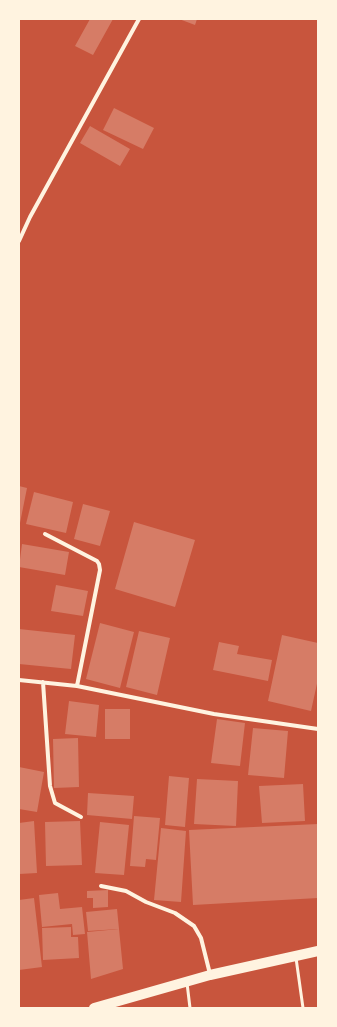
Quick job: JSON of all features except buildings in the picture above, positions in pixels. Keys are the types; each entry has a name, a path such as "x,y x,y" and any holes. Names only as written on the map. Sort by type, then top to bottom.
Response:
{"main road":[{"path":"94,1008 210,975 318,952"}],"street":[{"path":"19,241 30,217 139,19"},
{"path":"45,534 100,564 77,686"},
{"path":"19,680 77,686 214,714 318,729"},
{"path":"44,682 50,786 54,803 81,818"},
{"path":"102,886 126,891 146,902 174,913 194,926 201,938 210,975"}],"lane":[{"path":"295,956 303,1008"},
{"path":"187,982 190,1008"}]}
